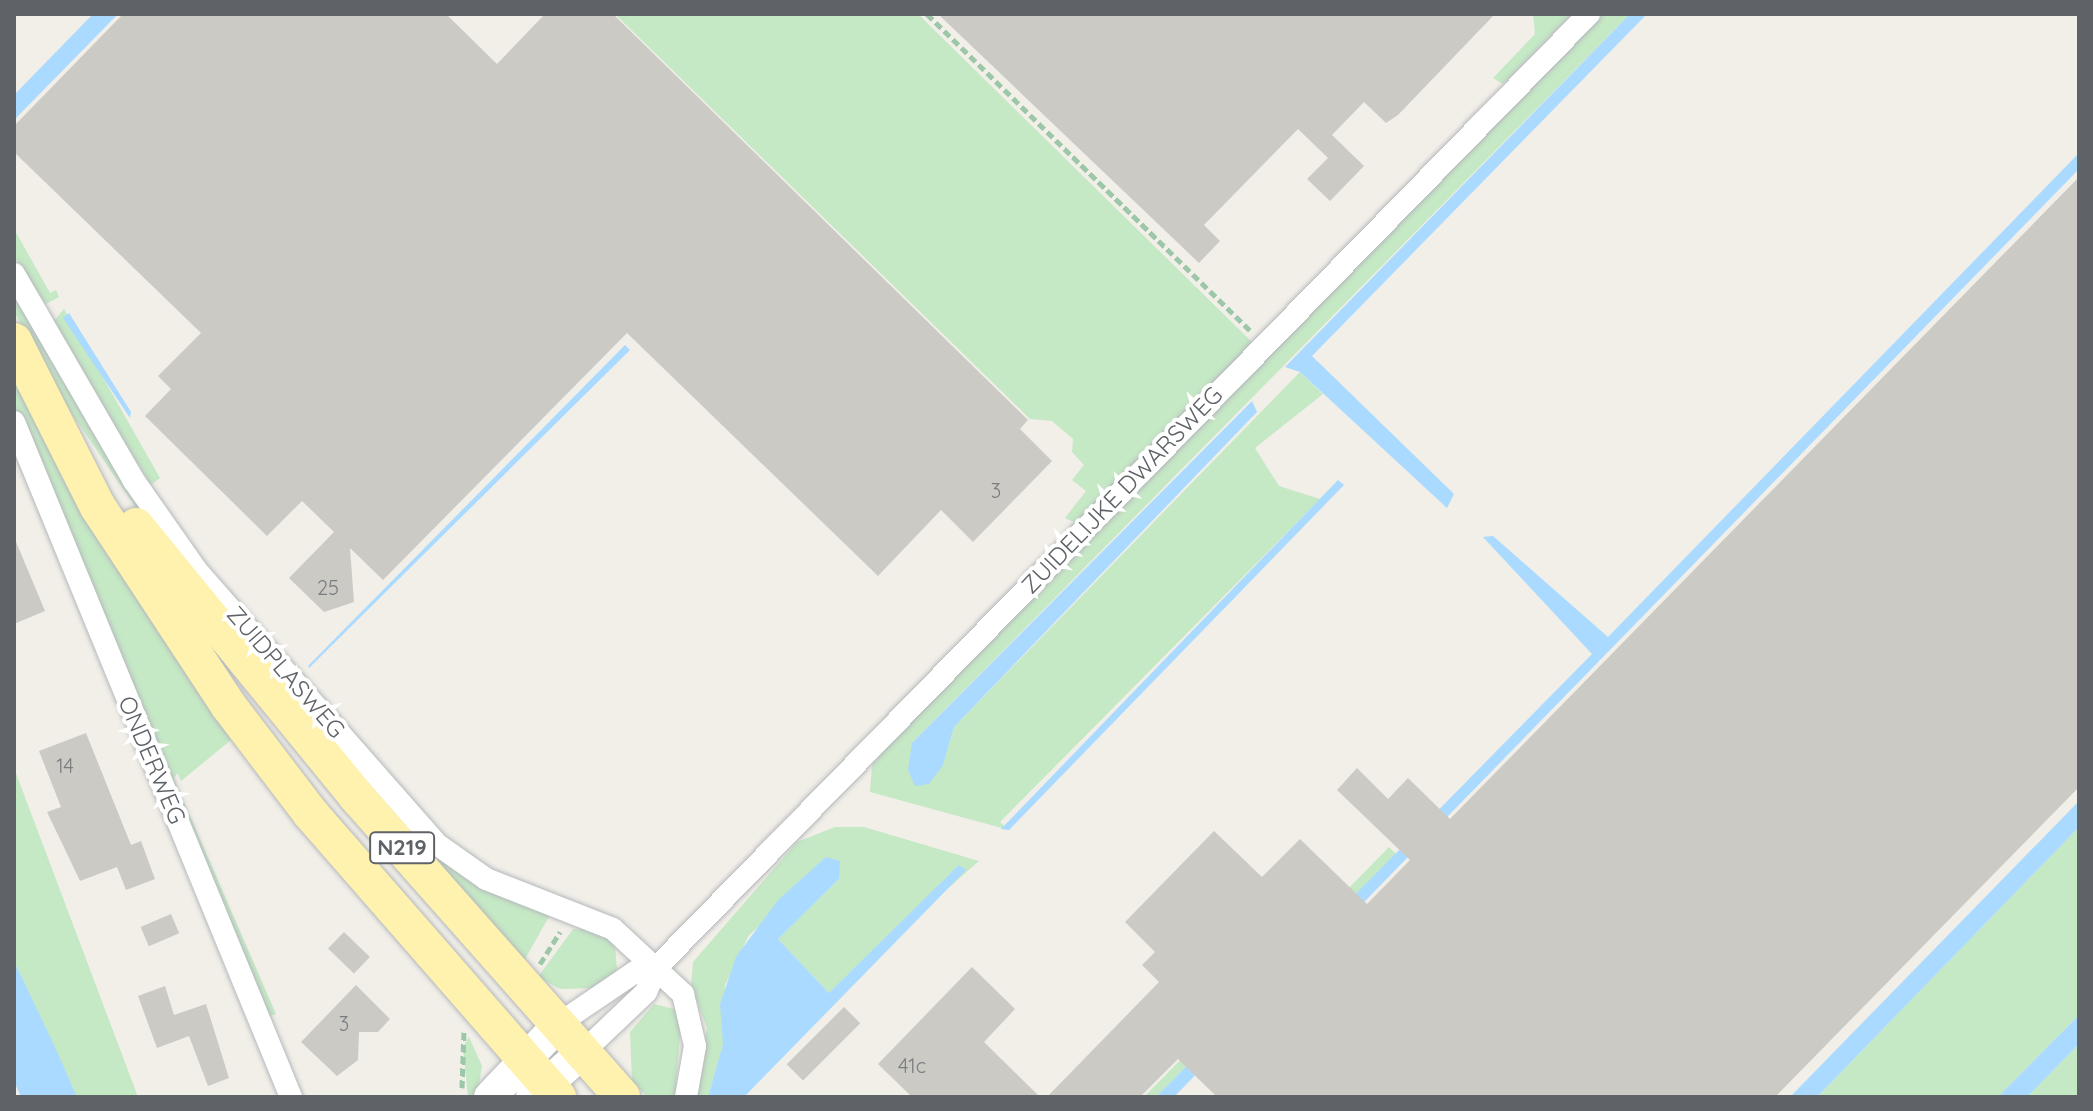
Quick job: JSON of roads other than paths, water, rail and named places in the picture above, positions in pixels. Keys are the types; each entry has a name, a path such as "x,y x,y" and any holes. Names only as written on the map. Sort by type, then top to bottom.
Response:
{"main road":[{"name":"ZUIDPLASWEG","path":"14,341 71,442 98,507 228,705 311,814 540,1085"},
{"name":"ZUIDPLASWEG","path":"71,442 249,670 560,1023"},
{"name":"N219","path":"560,1023 622,1097"}],"street":[{"name":"ZUIDELIJKE DWARSWEG","path":"490,1097 540,1085 584,1051 646,992 657,967 1589,14"},
{"name":"ZUIDPLASWEG","path":"14,274 134,481 197,571 438,845 486,879 613,929 657,967 693,1013 686,1097"},
{"name":"ONDERWEG","path":"14,422 291,1097"},
{"name":"ZUIDELIJKE DWARSWEG","path":"540,1085 560,1023 635,972 657,967"}],"water":[{"path":"93,14 118,14 14,120 14,95"},
{"path":"1630,14 1647,14 1312,356 1454,494 1447,508 1300,372 1285,367"},
{"path":"2079,153 2079,169 1174,1097 1156,1097 1592,654 1483,537 1493,536 1608,637"},
{"path":"69,313 131,412 130,418 63,318"},
{"path":"625,345 630,350 309,668 308,666"},
{"path":"1252,401 1257,412 954,727 943,765 929,784 915,786 908,770 912,743"},
{"path":"1338,480 1344,485 1009,830 1001,829"},
{"path":"2079,801 2079,827 1817,1097 1790,1097"},
{"path":"826,857 840,861 839,879 778,939 829,993 959,865 966,870 744,1097 708,1097 723,1044 720,1004 736,957 778,900"},
{"path":"14,961 77,1097 21,1097 14,1081"},
{"path":"2079,1015 2079,1044 2027,1097 1998,1097"}]}
